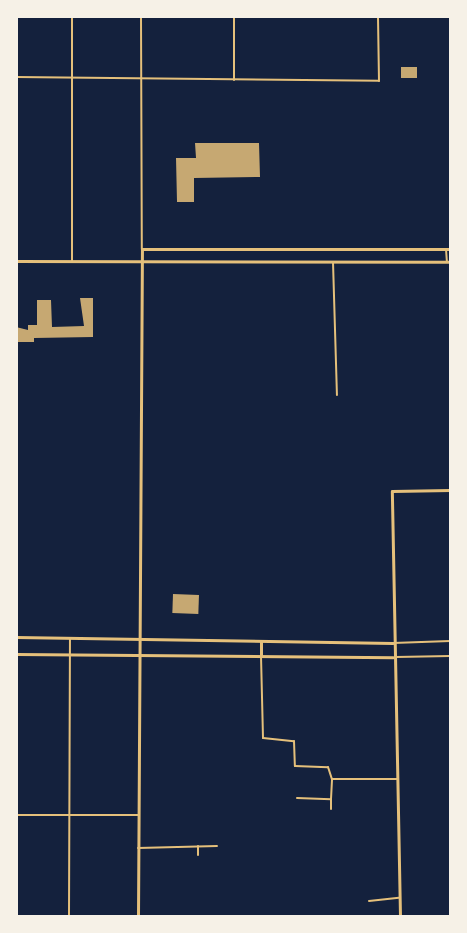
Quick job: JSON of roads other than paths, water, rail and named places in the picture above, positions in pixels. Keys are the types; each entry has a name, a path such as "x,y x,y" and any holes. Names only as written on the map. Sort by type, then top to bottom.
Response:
{"street":[{"path":"72,16 72,261"},
{"path":"138,916 141,16"},
{"path":"234,16 234,80"},
{"path":"16,77 379,81 378,16"},
{"path":"16,261 448,262 448,249 142,249"},
{"path":"333,262 337,395"},
{"path":"400,916 393,657 392,491 450,490"},
{"path":"16,638 393,643 450,641"},
{"path":"69,916 70,638"},
{"path":"261,641 261,736 294,741 295,765 328,767 332,779 331,809"},
{"path":"16,654 450,656"},
{"path":"332,779 397,778"},
{"path":"297,798 331,799"},
{"path":"16,815 138,815"},
{"path":"198,846 198,855"},
{"path":"138,848 217,846"},
{"path":"369,901 400,898"}]}
